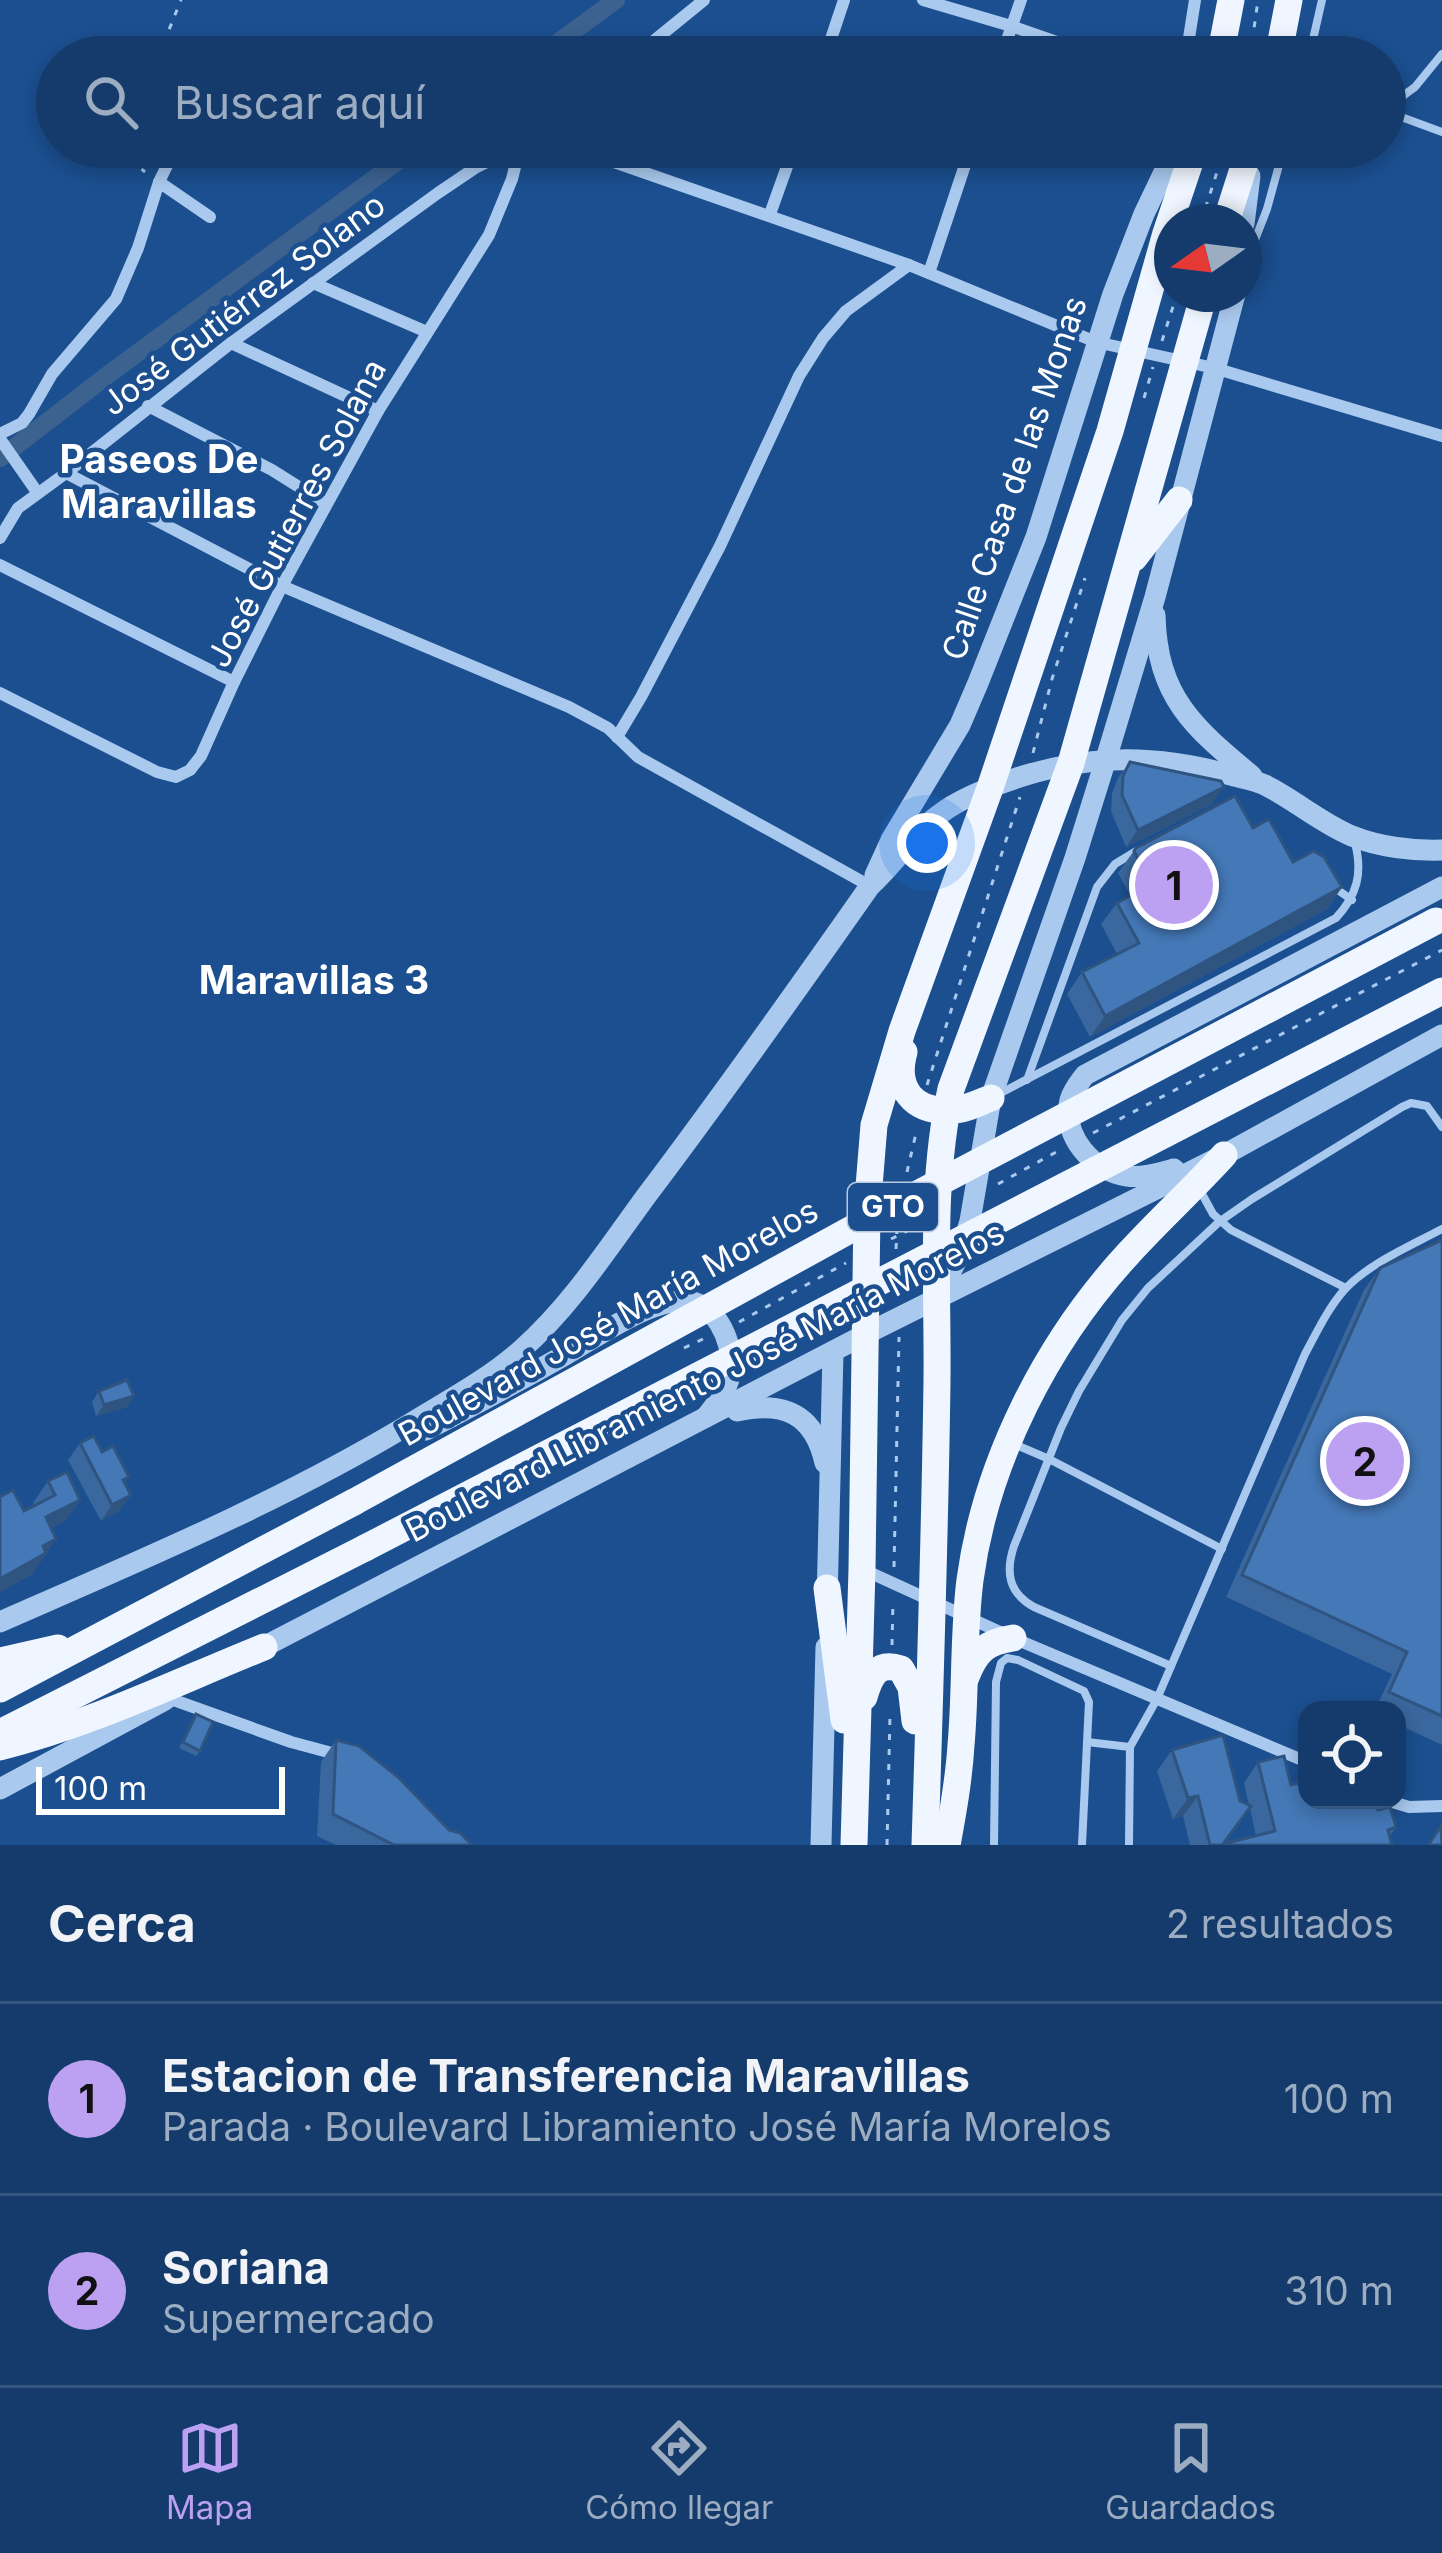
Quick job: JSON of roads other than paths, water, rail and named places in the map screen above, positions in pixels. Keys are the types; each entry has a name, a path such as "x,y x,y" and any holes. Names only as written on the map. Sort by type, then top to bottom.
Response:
{"main road":[{"path":"1224,36 1232,0"},
{"path":"1282,36 1288,0"},
{"path":"854,1845 867,1211 874,1125 902,1031 1110,431 1188,168"},
{"path":"1232,204 1244,168"},
{"path":"923,1845 940,1173 946,1111 1071,763 1199,312"},
{"path":"1124,571 1179,500"},
{"path":"951,900 944,942 900,1069 904,1090 946,1111 991,1098"},
{"name":"Boulevard José María Morelos","path":"0,1689 354,1502 868,1220 1439,920"},
{"name":"GTO","path":"0,1733 1442,992"},
{"path":"947,1845 958,1783 967,1616 977,1536 1010,1442 1036,1383 1092,1298 1224,1155"},
{"path":"827,1588 854,1796"},
{"path":"963,1686 980,1649 1013,1638"},
{"path":"0,1660 92,1642"},
{"path":"0,1747 111,1709 264,1647"},
{"path":"857,1721 873,1673 884,1666 901,1669 913,1699 923,1845"}],"street":[{"path":"660,36 704,0"},
{"path":"832,36 844,0"},
{"path":"923,0 1040,36"},
{"path":"1008,36 1021,0"},
{"path":"1189,36 1195,0"},
{"path":"37,492 1,439 22,423 59,364 116,299 166,168"},
{"name":"José Gutiérrez Solano","path":"0,538 18,508 37,492 231,343 475,168"},
{"name":"José Gutierres Solana","path":"0,693 158,772 183,775 201,756 282,586 377,411 489,235 514,168"},
{"path":"633,168 909,265 1096,342 1214,368 1442,436"},
{"path":"770,214 786,168"},
{"path":"929,273 964,168"},
{"name":"Calle Casa de las Monas","path":"870,886 891,840 960,725 978,683 1036,536 1096,342 1163,168"},
{"path":"1163,172 1165,168"},
{"path":"1246,204 1249,168"},
{"path":"159,182 210,217"},
{"path":"617,736 720,546 799,376 846,311 909,265"},
{"path":"314,283 427,332"},
{"path":"938,1299 970,1221 991,1098 1075,858 1155,597 1230,312"},
{"path":"231,343 377,411"},
{"path":"148,406 272,470 326,504"},
{"path":"66,473 282,586 569,707 608,728 638,757 870,886"},
{"path":"0,509 18,508"},
{"path":"0,566 234,682"},
{"path":"1155,597 1160,661 1180,708 1198,729 1262,784 1353,836 1389,846 1442,850"},
{"path":"337,1468 482,1382 550,1323 725,1091 870,886 940,814 966,798 1028,774 1106,759 1180,764 1262,784"},
{"path":"1224,1155 1150,1175 1106,1171 1088,1157 1070,1124 1069,1105 1075,1088 1101,1064 1442,887"},
{"name":"Boulevard Libramiento José María Morelos","path":"0,1789 404,1572 1224,1155 1440,1040"},
{"path":"0,1622 378,1452 615,1326 685,1300 702,1304 713,1314 730,1350 726,1387 702,1422"},
{"path":"821,1845 833,1352"},
{"path":"702,1422 753,1408 771,1407 796,1415 817,1437 830,1486"},
{"path":"862,1569 1298,1758"},
{"path":"168,1698 348,1758"},
{"path":"958,1783 962,1845"},
{"path":"1406,1806 1442,1806"}],"lane":[{"path":"1314,36 1322,0"},
{"path":"1406,94 1442,54"},
{"path":"1406,118 1442,132"},
{"path":"1262,222 1278,168"},
{"path":"991,1098 1336,918 1352,900 1358,882 1353,836"},
{"path":"1027,1080 1097,887 1115,864 1148,844"},
{"path":"1318,876 1352,900"},
{"path":"1172,1666 1034,1607 1012,1589 1009,1562 1079,1391 1122,1320 1148,1288 1219,1222 1411,1103 1427,1106 1442,1127"},
{"path":"1197,1184 1219,1222 1346,1288"},
{"path":"1129,1845 1130,1747 1172,1666 1305,1354 1346,1288 1442,1229"},
{"path":"1010,1442 1222,1549"},
{"path":"994,1845 996,1682 1000,1663 1006,1658 1084,1691 1089,1702 1082,1845"},
{"path":"1087,1742 1130,1747"}],"waterway":[{"path":"567,36 616,0"},
{"path":"0,458 389,168"}],"place":[{"name":"Estacion de Transferencia Maravillas","path":"1174,885"},
{"name":"Soriana","path":"1365,1461"}],"district":[{"name":"Paseos De Maravillas","path":"159,482"},
{"name":"Maravillas 3","path":"314,980"}]}
